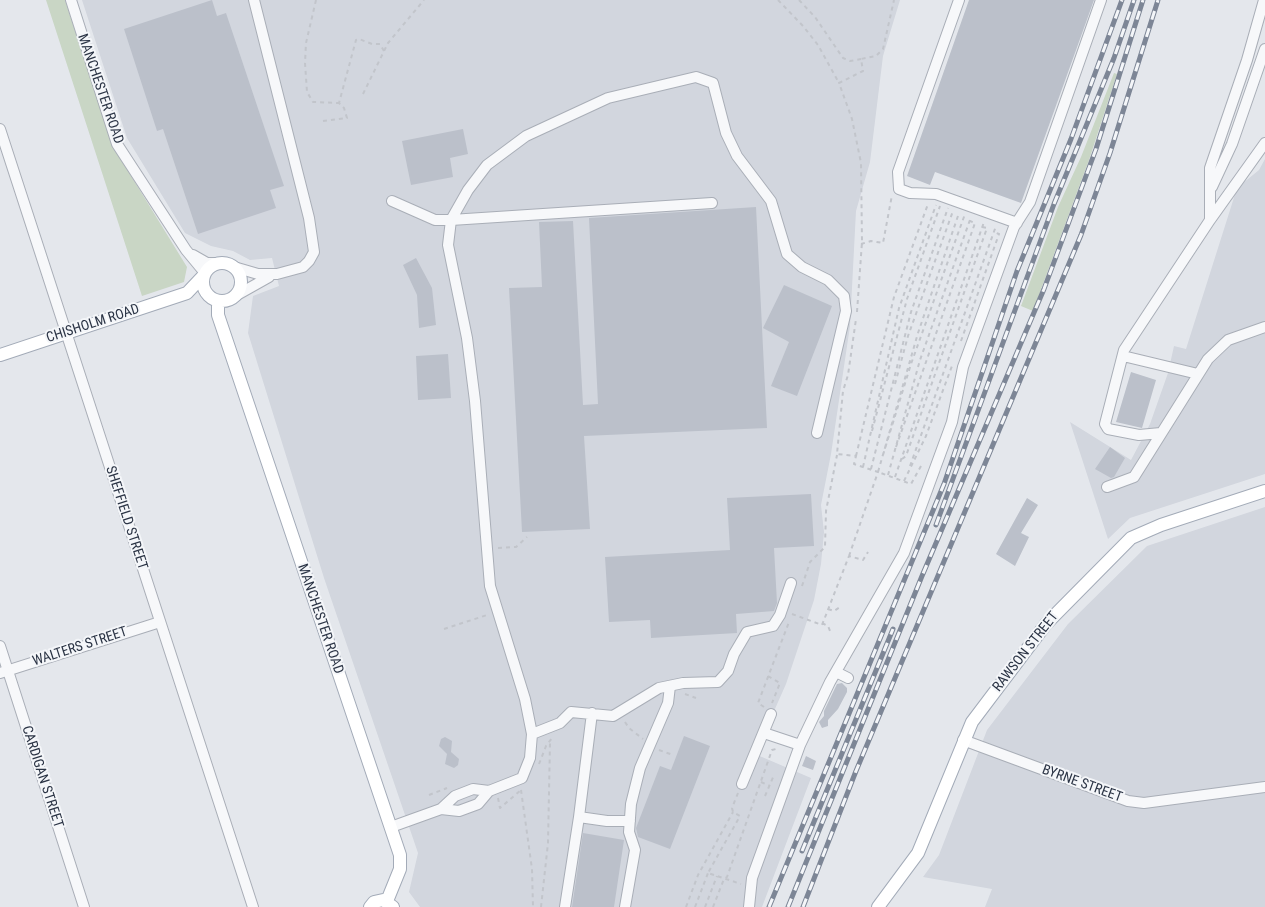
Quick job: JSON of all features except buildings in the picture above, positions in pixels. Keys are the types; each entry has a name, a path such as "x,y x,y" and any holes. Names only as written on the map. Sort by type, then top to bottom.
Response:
{"main road":[{"path":"186,293 215,300 234,297 242,283 241,276 234,267 223,262 217,263 205,274 204,288 215,300"},
{"name":"CHISHOLM ROAD","path":"0,355 186,293 205,274"},
{"name":"MANCHESTER ROAD","path":"225,336 224,315 226,306 234,297"},
{"name":"MANCHESTER ROAD","path":"215,300 225,336 391,827 401,863 390,904"},
{"name":"RAWSON STREET","path":"878,907 918,852 972,722 1046,624 1131,538 1155,527 1265,491"},
{"path":"370,907 378,900 390,904"}],"street":[{"name":"MANCHESTER ROAD","path":"71,0 117,144 186,250 205,274"},
{"path":"234,297 256,282 302,267 310,261 314,252 314,238 254,0"},
{"path":"959,0 898,172 899,189 953,200 1017,223"},
{"path":"749,907 751,885 800,746 836,672 904,552 952,422 963,366 1017,223 1030,202 1101,0"},
{"path":"1210,220 1210,168 1247,60 1264,0"},
{"path":"1211,188 1232,144 1265,49"},
{"path":"441,809 459,811 478,804 489,791 522,778 530,758 532,734 525,699 490,586 475,400 467,338 448,245 451,220 468,190 487,165 526,136 608,98 696,77 713,82 726,133 737,156 771,201 787,254 802,267 828,280 844,296 846,311 817,433"},
{"name":"SHEFFIELD STREET","path":"0,129 253,907"},
{"path":"1161,433 1138,435 1108,429 1106,424 1124,350 1210,220 1265,143"},
{"path":"392,201 435,220 712,203"},
{"name":"MANCHESTER ROAD","path":"186,250 202,261 217,263"},
{"path":"234,267 258,274 277,274"},
{"path":"1107,487 1134,477 1208,359 1228,340 1265,327"},
{"path":"1123,356 1198,374"},
{"path":"532,734 560,723 571,712 613,716 659,688 718,682 728,671 734,654 747,632 773,626 780,615 791,583"},
{"name":"WALTERS STREET","path":"4,671 160,622"},
{"name":"CARDIGAN STREET","path":"0,646 4,671 84,907"},
{"path":"836,672 848,678"},
{"path":"625,907 634,850 629,832 631,804 640,768 668,703 670,686"},
{"path":"742,784 764,732 770,712"},
{"path":"565,907 592,713"},
{"path":"764,732 800,746"},
{"name":"BYRNE STREET","path":"963,740 1128,802 1144,803 1265,787"},
{"path":"391,827 441,809 455,796 473,789 489,791"},
{"path":"579,817 607,821 630,820"}],"path":[{"path":"316,0 306,43 307,92 313,102 338,103 344,108 347,118 323,121"},
{"path":"363,94 384,52 424,0"},
{"path":"778,0 818,45 839,83 852,119 862,163 859,300 848,375 843,391 837,454 856,456"},
{"path":"799,0 815,17 843,58 850,61 876,56 884,49 894,0"},
{"path":"338,103 356,40 380,44 384,52"},
{"path":"839,83 863,71 861,59"},
{"path":"861,244 871,242 883,243 893,186 898,183"},
{"path":"863,467 899,308 934,210 953,200"},
{"path":"870,435 875,426 907,299 932,228 938,212 953,200"},
{"path":"822,623 849,556 878,472 918,333 958,218 953,200"},
{"path":"881,460 886,451 911,364 963,220 953,200"},
{"path":"895,449 975,223 970,221 953,200"},
{"path":"871,469 912,312 953,200"},
{"path":"889,400 953,200"},
{"path":"921,466 911,484 854,464 894,298 953,200"},
{"path":"934,210 938,212"},
{"path":"895,478 987,212"},
{"path":"904,481 999,216"},
{"path":"958,218 963,220"},
{"path":"888,475 920,360 970,221"},
{"path":"928,226 932,228"},
{"path":"900,460 906,456 987,228 982,226"},
{"path":"958,347 999,234 994,232"},
{"path":"952,236 957,237"},
{"path":"976,243 981,245"},
{"path":"910,468 913,466 926,436 952,366"},
{"path":"849,556 863,560 868,552"},
{"path":"828,609 834,611 840,607"},
{"path":"792,614 822,623 828,626 830,631"},
{"path":"444,629 482,616"},
{"path":"768,676 780,683 770,712"},
{"path":"621,722 624,721 629,728 650,744 673,756"},
{"path":"537,770 550,741 556,733"},
{"path":"713,907 724,879 727,877 779,738"},
{"path":"541,907 548,843 550,741"},
{"path":"766,796 774,775"},
{"path":"761,782 770,786"},
{"path":"686,907 698,875 733,812 735,800 742,784"},
{"path":"429,795 448,788"},
{"path":"521,790 532,869 533,907"},
{"path":"695,907 708,873 740,816 733,812"},
{"path":"708,873 751,885"},
{"path":"705,907 717,876"}],"shaded area":[{"path":"82,0 900,0 883,56 870,162 856,211 850,326 831,454 821,505 824,532 821,564 814,600 786,684 755,754 811,778 762,907 420,907 409,892 418,853 324,578 248,333 253,296 279,286 272,258 250,260 233,251 211,246 185,233 127,138"},
{"path":"1265,159 1265,474 1130,518 1108,539 1070,422 1131,460 1150,424 1168,373 1174,346 1186,349 1237,188 1259,170"},
{"path":"1265,507 1265,907 985,907 992,889 923,877 939,855 987,730 1068,624 1147,546"}],"green space":[{"path":"46,0 65,0 112,145 187,267 184,282 142,296"},
{"path":"1114,73 1117,74 1089,160 1033,311 1021,306 1058,207 1081,157"}],"railway":[{"path":"769,907 944,484 1017,271 1071,139 1122,0"},
{"path":"936,525 1054,204 1114,58 1134,0"},
{"path":"788,907 922,576 1044,289 1096,149 1143,0"},
{"path":"803,907 856,771 1081,235 1110,153 1158,0"},
{"path":"802,851 893,629"}]}
